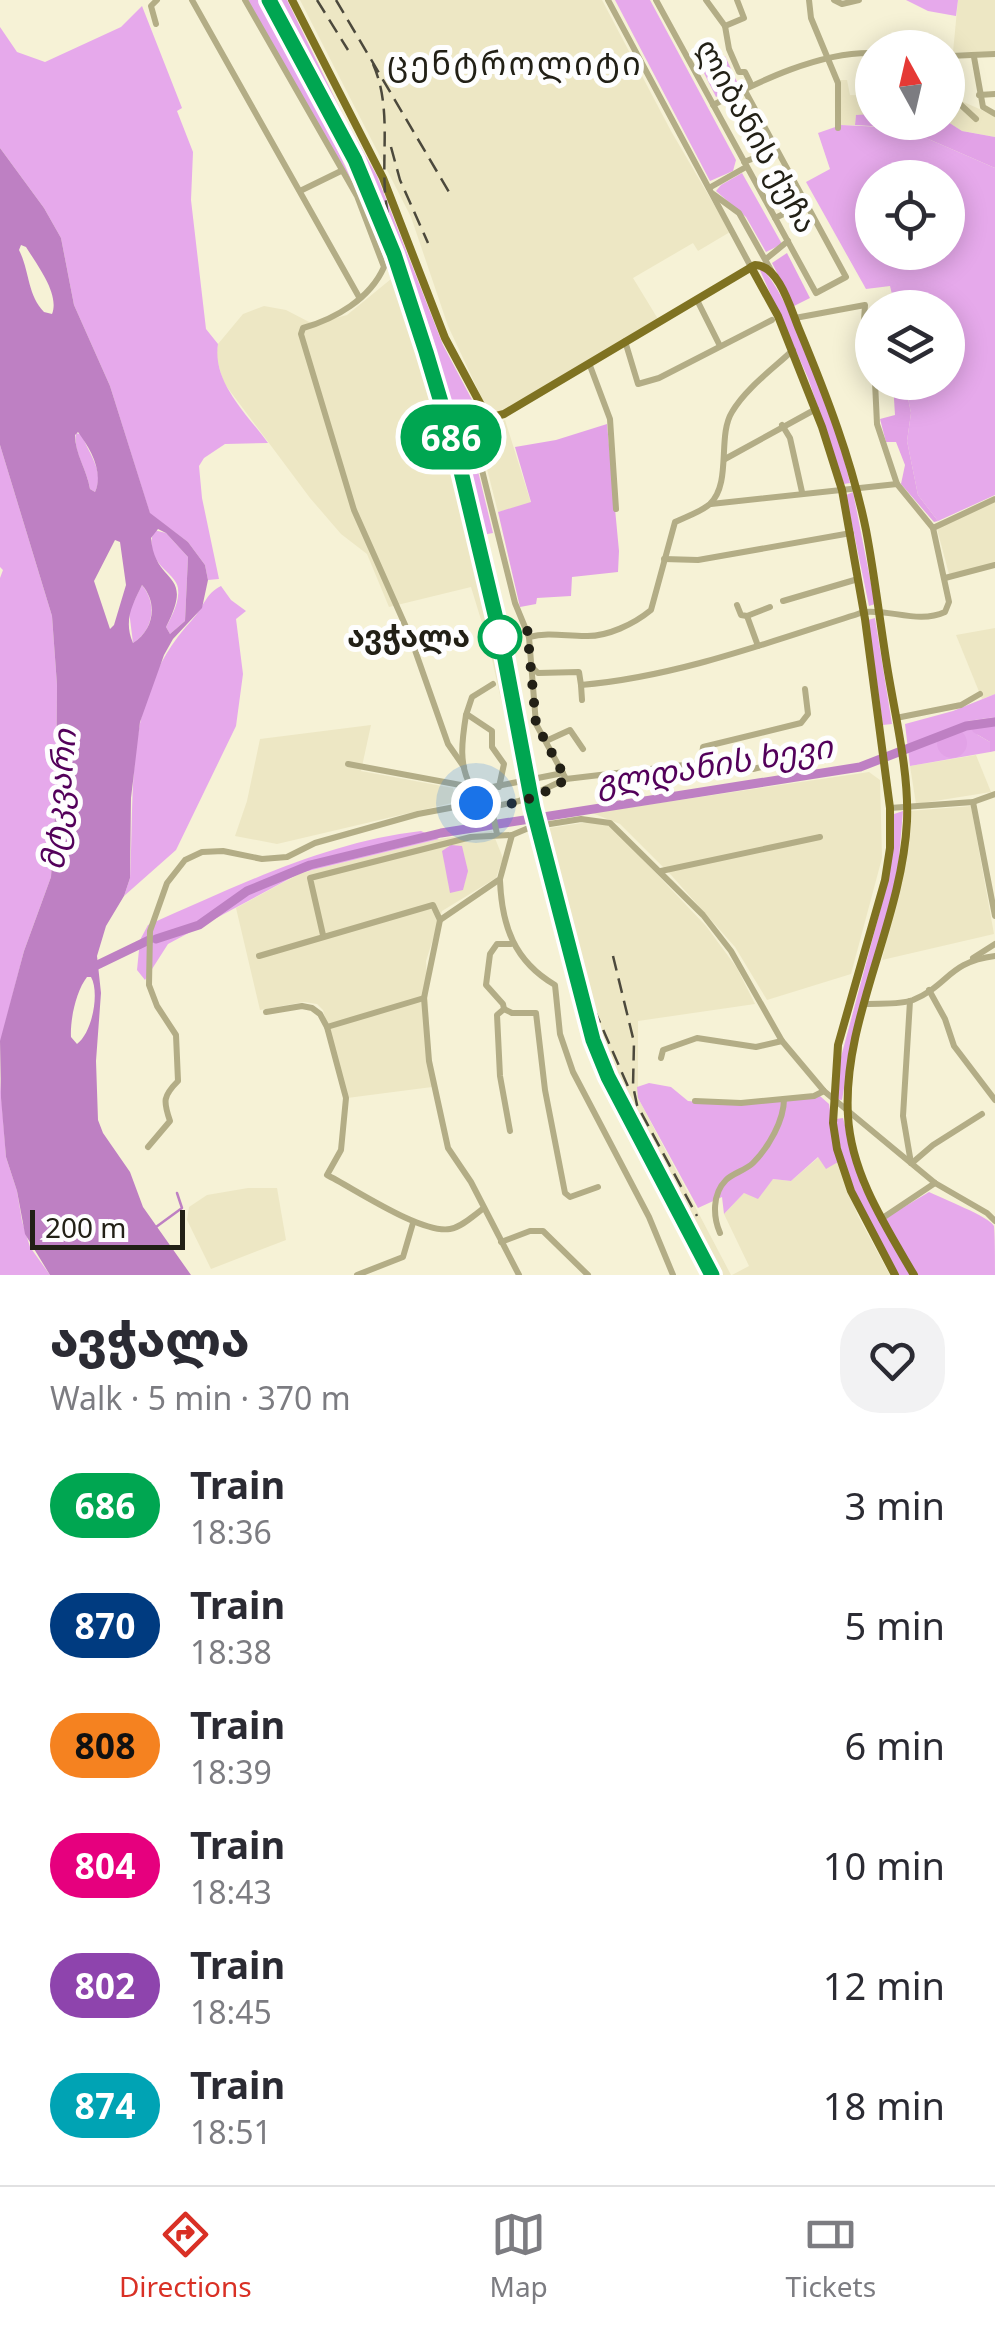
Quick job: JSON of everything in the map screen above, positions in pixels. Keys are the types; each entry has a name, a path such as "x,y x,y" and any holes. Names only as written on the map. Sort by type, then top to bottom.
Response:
{"main road":[{"path":"292,0 383,178 445,338 488,418 504,414 751,267 765,266 772,272 795,318 828,402 866,532 907,808 895,904 852,1058 849,1115 852,1145 881,1219 914,1275"},
{"path":"751,267 793,350 816,408 842,490 864,612 890,808 885,880 838,1045 832,1098 837,1149 851,1191 895,1275"},
{"path":"833,1117 849,1115"}],"street":[{"path":"156,24 151,6 157,0"},
{"path":"192,0 359,297"},
{"path":"244,0 356,196 384,267 379,278 340,314 302,328 301,334 354,510 410,636 448,744 473,788"},
{"name":"ლიბანის ქუჩა","path":"608,0 751,267"},
{"name":"ლიბანის ქუჩა","path":"656,0 816,293 846,278 805,204"},
{"path":"706,0 725,26 739,72 745,72 750,82 744,89"},
{"path":"725,26 744,18 737,0"},
{"path":"834,0 842,4 859,0"},
{"path":"811,1 811,18 838,83 838,128"},
{"path":"713,105 744,89 855,53"},
{"path":"965,57 995,54"},
{"path":"974,57 982,107 995,114"},
{"path":"744,89 805,204 775,218"},
{"path":"979,95 995,94"},
{"path":"965,109 976,119"},
{"path":"711,191 745,165 776,150"},
{"path":"300,191 341,171"},
{"name":"ლიბანის ქუჩა","path":"711,191 739,213 772,272"},
{"path":"735,236 739,226 750,228"},
{"path":"766,259 788,241"},
{"path":"696,300 720,346"},
{"path":"795,318 855,306"},
{"path":"625,341 638,384 659,378 772,320"},
{"path":"710,504 725,459 726,428 731,413 793,350"},
{"path":"589,363 610,418 616,508"},
{"path":"581,685 612,682 758,646 864,612 879,610 930,618 942,615 949,602 933,528 897,484 877,424 875,400"},
{"path":"725,459 816,408"},
{"path":"488,418 474,434 475,442 515,603 529,637 536,724 565,776"},
{"path":"782,425 790,438 802,492"},
{"path":"529,637 547,633 605,634 644,616 655,602 675,522 710,504 897,484"},
{"path":"933,528 995,499"},
{"path":"664,559 698,560 851,534"},
{"path":"945,578 995,565"},
{"path":"783,601 859,579"},
{"path":"737,605 741,615 747,616 770,607"},
{"path":"747,616 758,646"},
{"path":"530,665 538,673 579,672 582,700"},
{"path":"464,767 462,740 472,697 494,684"},
{"path":"701,764 703,747 801,723 808,714 805,689"},
{"path":"896,721 961,705 980,694"},
{"path":"466,716 492,732 492,747 504,764 499,787"},
{"path":"546,741 570,730 583,749"},
{"path":"348,764 482,789 565,776 701,764 753,769 786,761"},
{"path":"148,1147 170,1121 165,1094 178,1080 176,1035 149,985 150,931 167,882 186,860 202,852 288,857 315,843 418,814 476,803 493,809 540,794 565,776"},
{"path":"482,789 493,809 497,832"},
{"path":"890,808 973,802 995,794"},
{"path":"973,802 995,916"},
{"path":"324,936 310,878 439,843 497,832 512,836 530,827 597,819 619,830 703,915 732,952 782,1042 824,1091 935,1183 987,1212 995,1221"},
{"path":"512,836 500,879 511,944 539,976 555,985 560,1034 573,1072 643,1205 673,1275"},
{"path":"662,872 820,837"},
{"path":"440,920 500,879"},
{"path":"259,956 434,905 440,920 424,998 429,1061 448,1148 518,1275"},
{"path":"511,944 497,944 490,954 486,984 512,1014 536,1014 545,1090 565,1193 570,1197 598,1186"},
{"path":"866,1004 910,1001 995,944"},
{"path":"972,959 995,956"},
{"path":"928,990 945,1019 954,1046 991,1088 995,1100"},
{"path":"326,1027 424,998"},
{"path":"910,1001 904,1116 911,1164"},
{"path":"266,1012 312,1008 326,1027 346,1098 341,1150 327,1175 413,1223 452,1229 484,1208"},
{"path":"504,1009 497,1015 500,1076 510,1131"},
{"path":"661,1058 663,1050 697,1038 756,1048 782,1042"},
{"path":"695,1101 784,1099 824,1091"},
{"path":"720,1233 714,1220 717,1194 724,1181 753,1163 782,1118 784,1099"},
{"path":"911,1164 982,1114"},
{"path":"881,1219 935,1183"},
{"path":"357,1275 403,1257 413,1223"},
{"path":"501,1242 530,1231 543,1231 588,1275"}],"shaded area":[{"path":"248,0 261,0 297,64 353,183 315,123"},
{"path":"261,0 273,0 366,165 394,226 431,332 459,427 515,684 527,769 517,771 489,646 471,587 389,607 367,554 341,534 310,498 224,383 216,357 218,344 243,314 264,306 286,310 313,324 347,315 391,279 362,201 297,64"},
{"path":"273,0 282,0 309,56 305,59"},
{"path":"282,0 287,0 377,176 443,345 479,413 479,421 470,429 470,438 493,533 482,535 459,427 394,226 344,122 305,59 309,56"},
{"path":"300,0 602,0 730,232 698,251 693,243 633,278 658,319 502,411 494,412 486,407 448,326 411,217"},
{"path":"615,0 650,0 736,160 733,171 710,181"},
{"path":"906,0 958,0 956,16 928,11"},
{"path":"958,0 995,0 995,52 965,52 965,30 955,30"},
{"path":"142,6 182,108 177,111 193,152 191,200 206,329 218,344 220,371 226,384 268,443 225,444 199,466 219,579 208,580 205,565 188,542 150,514 110,386 74,305 61,238 0,148 0,27 17,52 45,62 121,27"},
{"path":"725,56 739,86 716,97 701,67"},
{"path":"839,80 847,80 850,95 855,95 855,125 841,125"},
{"path":"965,103 995,116 995,137 965,132"},
{"path":"841,125 855,126 855,140 931,140 995,168 995,495 938,521 918,495 907,441 911,413 908,400 965,400 965,290 891,290 890,286 866,289 855,270 965,270 965,160 855,160 855,269 806,182 830,169 818,133"},
{"path":"965,132 995,137 995,168 931,140 965,140"},
{"path":"742,173 782,244 766,252 746,217 716,191"},
{"path":"787,253 810,298 794,306 772,263"},
{"path":"758,266 784,302 798,332 826,402 850,483 844,484 808,378"},
{"path":"894,400 908,400 911,413 907,441 918,495 938,521 934,522 901,484 905,465 896,442 886,442 880,419 895,415"},
{"path":"505,420 531,503 498,512 479,438"},
{"path":"607,424 618,572 572,577 571,596 537,598 536,604 520,607 498,512 531,502 515,447 556,440"},
{"path":"76,433 82,435 97,470 95,492 90,489 78,454"},
{"path":"0,445 52,616 57,685 51,877 24,951 0,1044 3,570"},
{"path":"853,492 875,604 869,606 846,495"},
{"path":"995,501 995,563 949,574 937,529"},
{"path":"154,530 166,533 188,557 185,621 170,634 166,627 177,603 178,588 152,551"},
{"path":"142,585 150,600 151,616 145,631 133,643 129,611"},
{"path":"221,586 246,611 236,619 243,674 236,726 176,850 124,896 130,878 134,775 143,709 170,648 208,597"},
{"path":"875,618 892,724 883,725 868,620"},
{"path":"995,628 995,694 982,699 956,635"},
{"path":"995,694 995,717 968,721 978,735 990,742 990,752 910,766 905,724"},
{"path":"995,717 995,751 990,752 990,742 973,732 968,721"},
{"path":"371,725 361,771 453,788 456,802 277,844 235,836 260,739"},
{"path":"952,728 966,737 967,743 958,757 952,758 938,749 937,743 946,729"},
{"path":"976,755 991,792 916,804 910,766"},
{"path":"869,772 880,780 882,858 851,974 767,1000 735,947 672,876 620,824 592,813"},
{"path":"971,806 994,934 882,960 908,844 909,811"},
{"path":"903,811 897,880 849,1059 842,1100 836,1099 837,1072 888,881 894,814"},
{"path":"588,822 611,826 706,926 737,968 755,1004 638,1021 638,1098 731,1275 704,1275 587,1052 580,1030 530,831"},
{"path":"421,831 439,839 300,873 168,944 145,980 137,970 140,940 148,925 315,856"},
{"path":"492,831 503,858 496,878 442,911 426,961 432,1087 347,1098 323,1010 317,1004 304,1002 260,1010 236,908 301,873 439,839"},
{"path":"451,845 462,846 468,871 463,890 450,893 442,851"},
{"path":"0,1079 6,1157 22,1221 30,1247 50,1275 0,1275"},
{"path":"649,1083 671,1087 688,1101 710,1103 820,1096 829,1104 838,1162 826,1169 818,1157 791,1181 773,1179 758,1199 744,1193 724,1214 722,1197 698,1208 638,1098 637,1087"},
{"path":"843,1118 861,1186 910,1275 898,1275 859,1200 839,1140 836,1119"},
{"path":"819,1157 838,1162 858,1216 890,1275 732,1275 749,1266 724,1214 744,1193 773,1179 791,1181"},
{"path":"277,1188 286,1240 211,1269 187,1220 189,1207 207,1195"},
{"path":"929,1192 991,1222 995,1275 917,1275 884,1219"}],"water":[{"name":"მტკვარი","path":"0,148 61,238 74,305 110,386 150,513 188,542 205,565 208,580 202,608 173,639 164,655 140,722 131,798 130,878 106,926 97,956 101,993 96,1061 98,1120 130,1172 143,1207 191,1275 50,1275 25,1234 6,1157 0,1041 24,951 51,877 57,685 52,616 0,445","holes":["21,245 26,247 46,280 53,298 52,314 44,312 34,298 19,250","78,432 94,460 98,476 95,492 90,489 76,442","158,529 188,557 185,621 170,634 166,627 177,596 175,586 154,554 151,538","115,540 120,542 126,585 110,629 94,581","142,585 150,600 151,616 146,631 133,643 130,612","91,977 94,1002 87,1031 77,1044 71,1037 72,1022 83,983"]}],"waterway":[{"name":"გლდანის ხევი","path":"156,939 199,925 247,891 310,865 441,833 860,767 966,726 995,722"},
{"name":"გლდანის ხევი","path":"89,969 149,940"},
{"path":"156,1227 182,1208 177,1193"}],"railway":[{"path":"265,0 355,169 408,303 472,529 539,848 579,1009 614,1099 708,1275"},
{"path":"317,0 348,50"},
{"path":"336,0 449,192"},
{"path":"373,64 383,104 385,186 391,227"},
{"path":"391,147 400,180 428,243"},
{"path":"613,956 634,1042 633,1086 637,1105 697,1216"},
{"path":"594,1009 630,1091"}],"train":[{"name":"686","path":"269,0 332,114 372,197 426,352 458,459 502,644 533,808 593,1040 608,1077 712,1275"}],"place":[{"name":"ავჭალა","path":"500,637"}],"district":[{"name":"ცენტროლიტი","path":"515,64"}],"route":[{"path":"476,803 492,808 520,802 566,779 536,724 527,627 500,637"}]}
